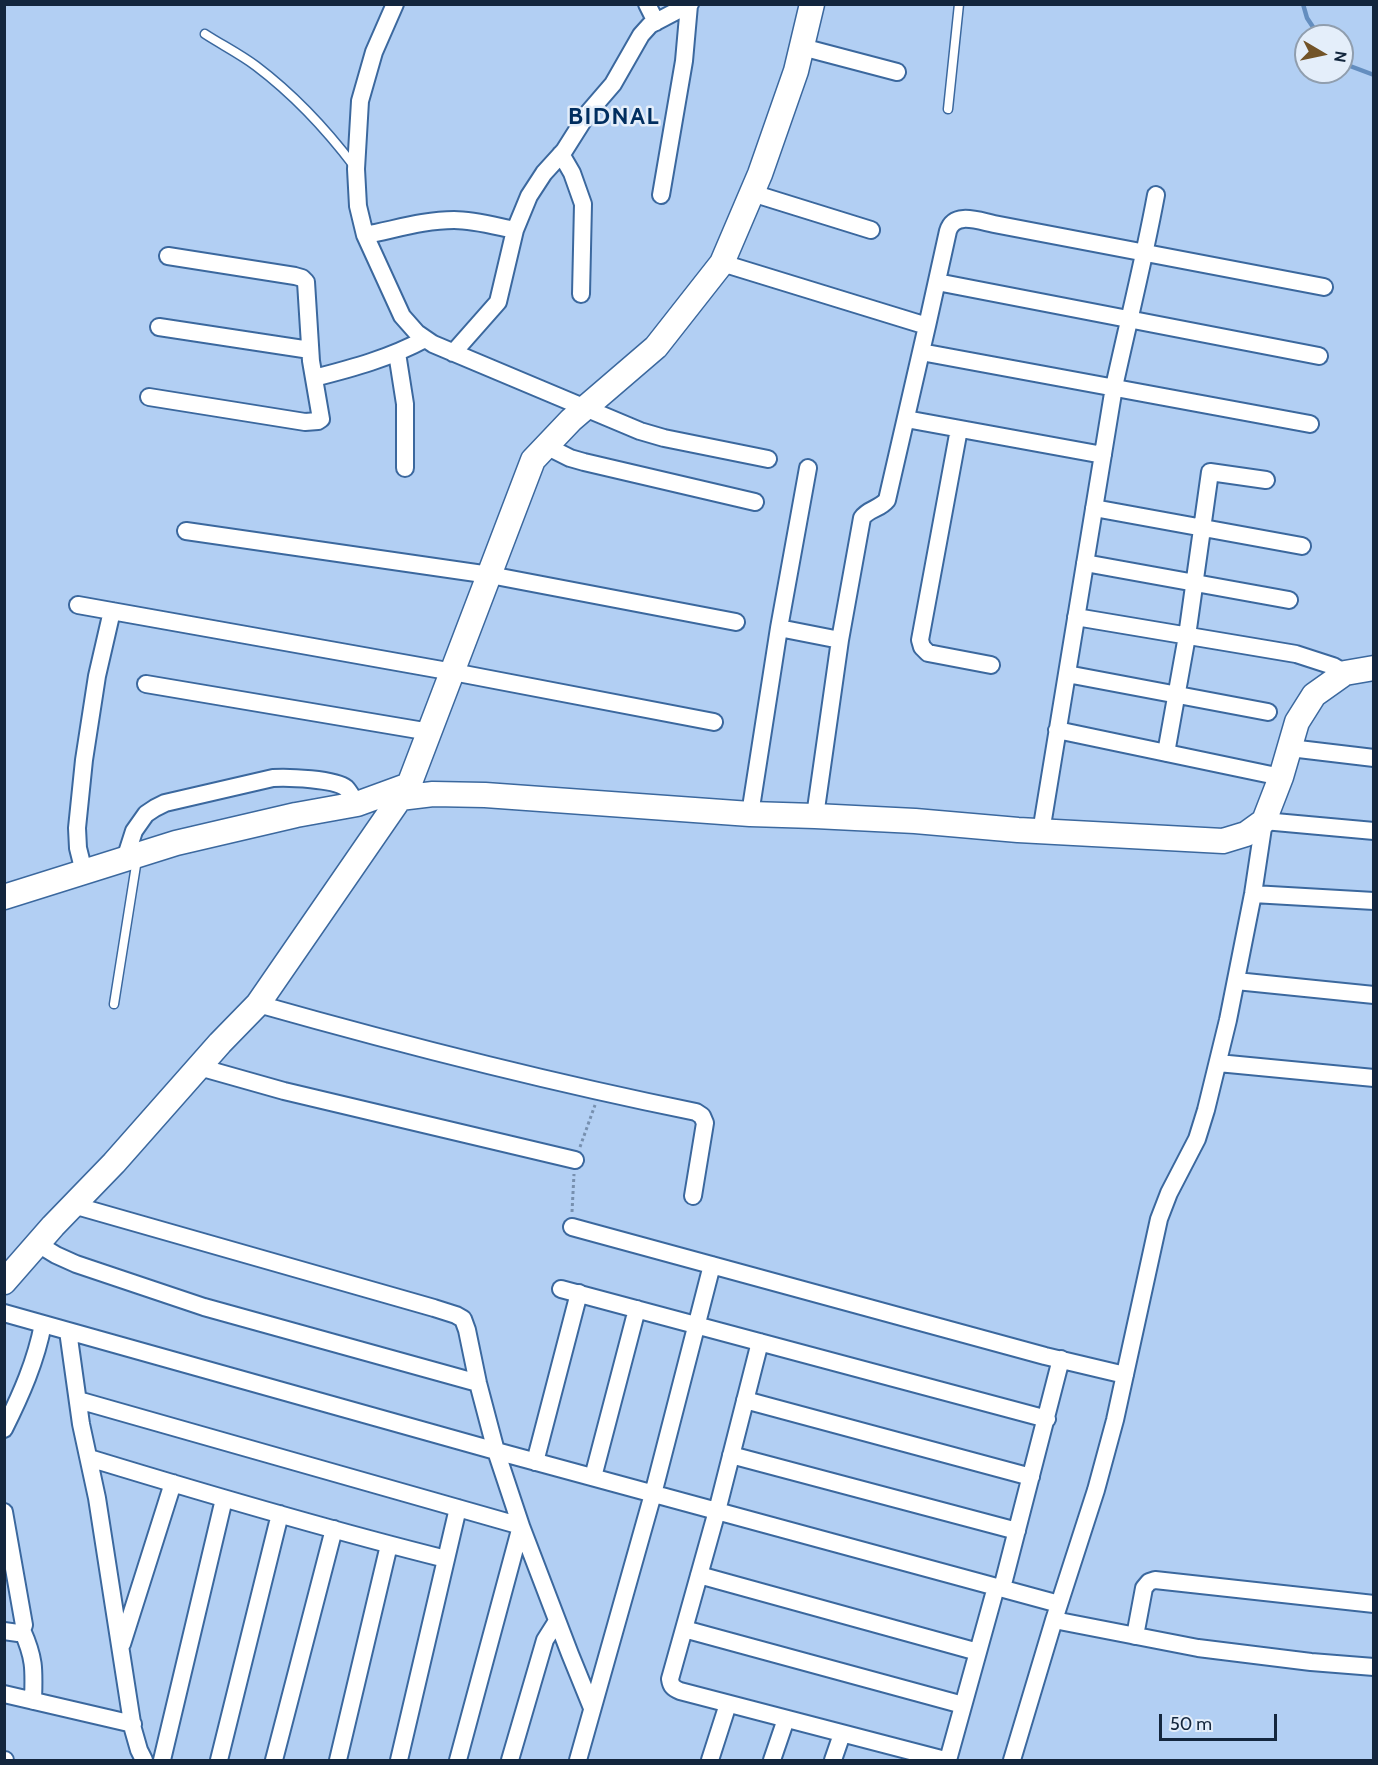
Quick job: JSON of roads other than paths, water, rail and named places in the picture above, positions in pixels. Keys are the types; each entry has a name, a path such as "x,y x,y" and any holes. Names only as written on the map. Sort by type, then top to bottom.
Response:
{"main road":[{"path":"4,1282 258,1004 404,792 430,732 533,460 585,408 656,347 722,263 752,193 796,71 812,4"},
{"path":"4,897 187,841 404,792 433,795 485,795 750,814 915,821 1041,832 1223,841 1246,834 1264,821 1281,777 1297,722 1314,696 1345,673 1374,668"}],"street":[{"path":"396,4 374,52 360,101 356,169 358,206 365,235 402,316 417,333 433,344 640,431 768,459"},
{"path":"647,4 656,22"},
{"path":"453,353 498,302 515,230 529,196 544,173 561,154 588,113 613,84 641,35 656,22 689,5"},
{"path":"661,195 684,61 689,5"},
{"path":"802,47 897,72"},
{"path":"561,154 572,172 583,204 581,294"},
{"path":"752,193 871,230"},
{"path":"1041,832 1114,387 1128,320 1146,253 1156,195"},
{"path":"815,816 840,640 862,518 864,514 883,506 887,500 950,224 956,219 964,219 994,224 1324,287"},
{"path":"365,235 452,220 515,230"},
{"path":"149,397 312,422 321,419 310,350 306,282 302,278 168,256"},
{"path":"722,263 927,326"},
{"path":"937,282 1319,356"},
{"path":"159,327 310,350"},
{"path":"314,378 397,353 425,339"},
{"path":"921,352 1310,424"},
{"path":"397,353 405,404 405,468"},
{"path":"906,419 1103,455"},
{"path":"959,429 920,640 922,647 928,653 991,665"},
{"path":"546,446 584,462 754,502"},
{"path":"750,814 779,628 808,468"},
{"path":"1166,753 1210,472 1266,480"},
{"path":"1094,508 1302,546"},
{"path":"186,531 490,575 736,622"},
{"path":"1085,563 1289,600"},
{"path":"78,605 453,672 714,722"},
{"path":"84,872 78,848 77,828 84,760 97,676 112,611"},
{"path":"1076,617 1296,654 1333,666 1345,673"},
{"path":"779,628 840,640"},
{"path":"1067,674 1268,712"},
{"path":"146,684 430,732"},
{"path":"1057,730 1281,777"},
{"path":"1290,748 1374,758"},
{"path":"131,857 134,831 146,814 165,803 273,778 295,777 346,788 357,804"},
{"path":"1012,1761 1096,1490 1125,1375 1159,1219 1169,1193 1197,1139 1218,1063 1253,894 1264,821 1374,831"},
{"path":"1253,894 1374,901"},
{"path":"1236,981 1374,995"},
{"path":"258,1004 416,1048 599,1092 696,1112 702,1116 705,1124 693,1196"},
{"path":"1218,1063 1374,1078"},
{"path":"199,1067 284,1091 575,1160"},
{"path":"73,1205 456,1315 463,1319 496,1451 521,1526 592,1708"},
{"path":"572,1227 1125,1375"},
{"path":"38,1244 76,1264 204,1307 478,1383"},
{"path":"578,1761 653,1494 712,1265"},
{"path":"561,1289 1047,1419"},
{"path":"536,1462 579,1293"},
{"path":"593,1477 637,1309"},
{"path":"4,1314 1059,1604"},
{"path":"4,1429 25,1383 43,1324"},
{"path":"68,1331 133,1724 144,1761"},
{"path":"760,1342 717,1511 670,1679 671,1685 680,1691 842,1734 891,1754 946,1761 1017,1531 1061,1359"},
{"path":"78,1400 521,1526"},
{"path":"745,1400 1031,1477"},
{"path":"731,1455 1017,1531"},
{"path":"89,1458 224,1499 446,1559"},
{"path":"121,1648 172,1483"},
{"path":"162,1761 224,1499"},
{"path":"399,1761 458,1508"},
{"path":"4,1512 11,1579 24,1625 18,1633 4,1631"},
{"path":"219,1761 280,1514"},
{"path":"458,1761 521,1526"},
{"path":"274,1761 334,1529"},
{"path":"338,1761 389,1545"},
{"path":"699,1575 978,1652"},
{"path":"1135,1636 1144,1588 1149,1582 1155,1580 1374,1604"},
{"path":"1054,1620 1198,1648 1374,1667"},
{"path":"510,1761 544,1640 557,1621"},
{"path":"684,1629 963,1705"},
{"path":"22,1630 33,1661 33,1701"},
{"path":"4,1694 133,1724"},
{"path":"710,1761 728,1704"},
{"path":"772,1761 786,1719"},
{"path":"833,1761 842,1734"}],"lane":[{"path":"948,109 959,4"},
{"path":"205,34 255,65 287,92 329,135 356,169"},
{"path":"114,1004 131,857"}],"waterway":[{"path":"1303,4 1311,24"},
{"path":"1354,68 1374,75"}],"district":[{"name":"BIDNAL","path":"614,117"}]}
